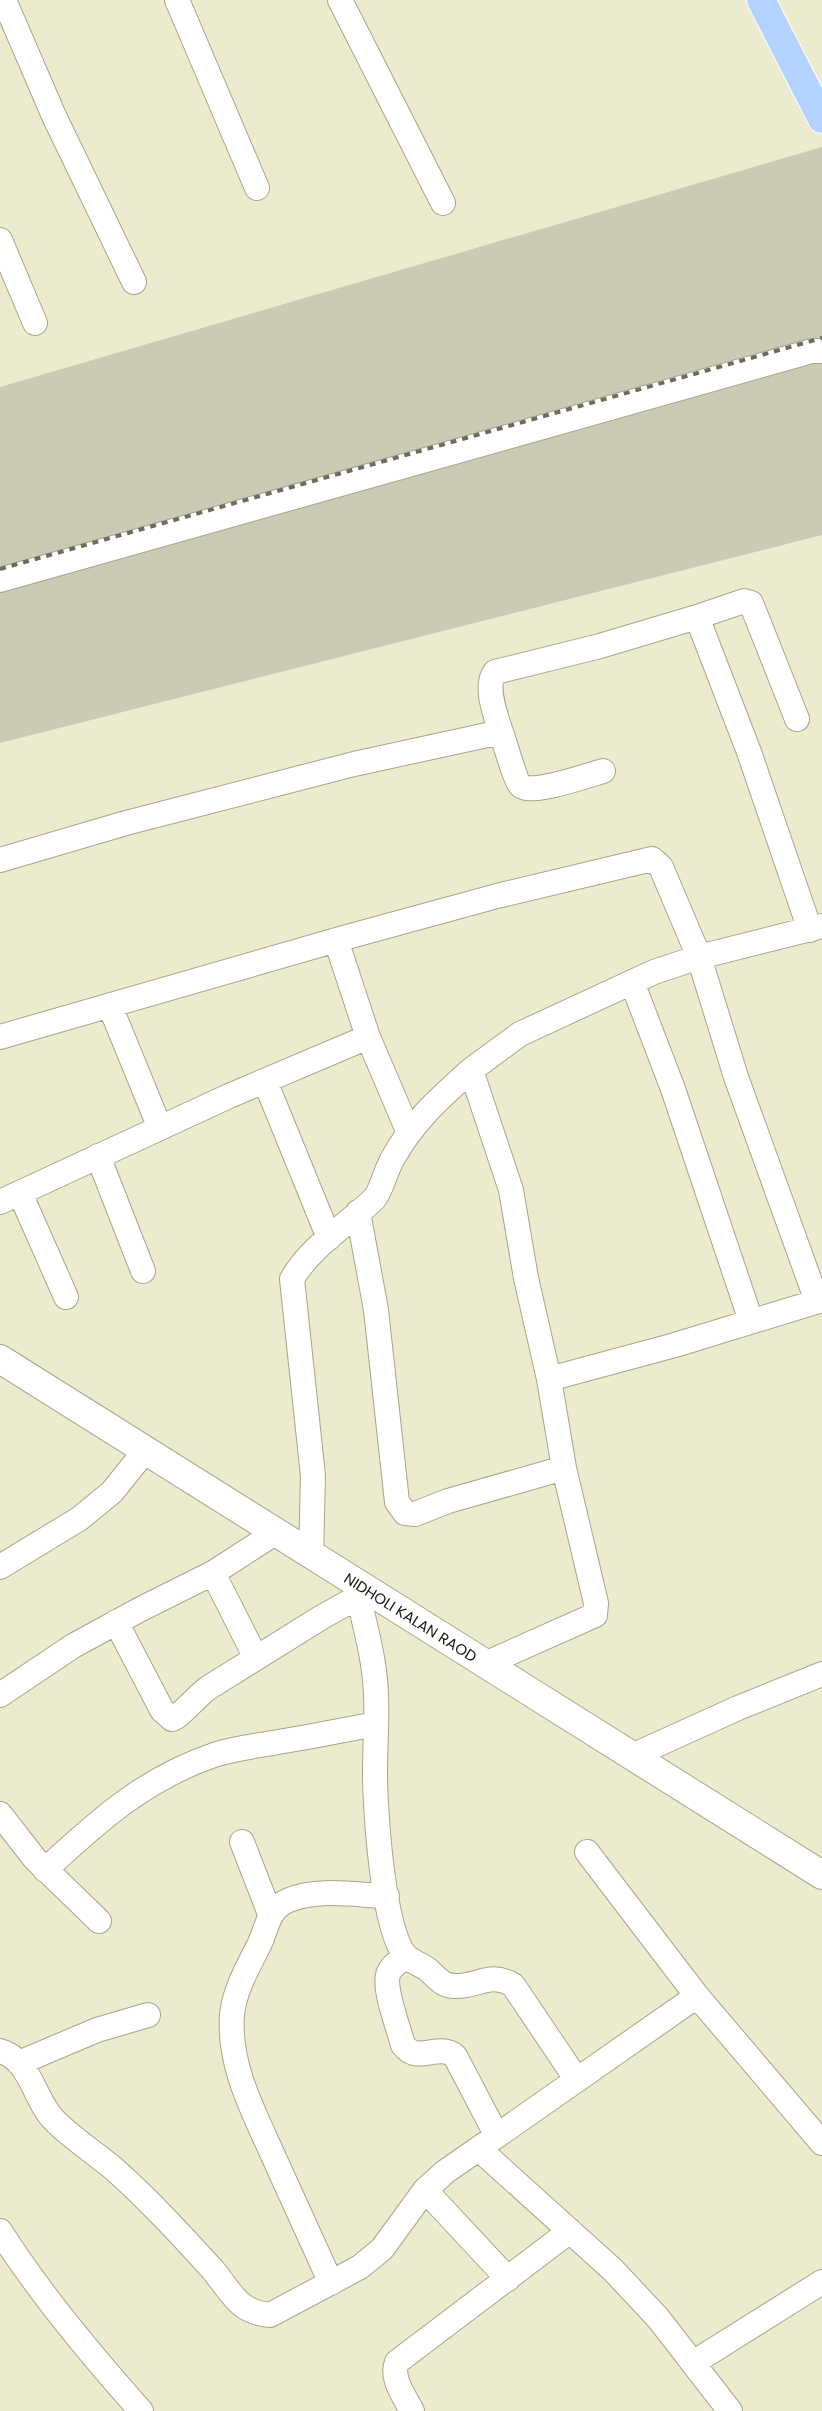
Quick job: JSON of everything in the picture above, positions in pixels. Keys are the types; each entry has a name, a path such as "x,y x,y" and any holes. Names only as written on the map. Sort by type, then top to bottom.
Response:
{"main road":[{"path":"762,0 822,119"}],"street":[{"path":"4,0 54,116 134,282"},
{"path":"177,0 257,188"},
{"path":"340,0 443,203"},
{"path":"0,240 35,323"},
{"path":"0,580 812,350 822,352"},
{"path":"603,771 538,788 526,789 518,783 501,732 490,689 491,678 494,672 600,646 744,601 751,604 797,719"},
{"path":"311,1556 313,1476 292,1279 299,1266 376,1198 393,1158 425,1111 472,1070 520,1034 654,972 699,958 819,928 697,617"},
{"path":"0,860 126,824 344,767 501,732"},
{"path":"0,1037 336,940 497,896 608,871 648,858 657,862 662,868 699,958 736,1077 820,1300 675,1345 549,1378"},
{"path":"336,940 368,1038 409,1133"},
{"path":"632,982 673,1089 751,1321"},
{"path":"110,1006 160,1128"},
{"path":"66,1297 10,1197 265,1080 368,1038"},
{"path":"472,1070 511,1190 526,1278 549,1378 564,1468 596,1603 594,1615 484,1664"},
{"path":"265,1080 329,1238"},
{"path":"98,1156 143,1271"},
{"path":"358,1212 376,1310 388,1429 397,1502 400,1508 405,1512 415,1514 448,1501 564,1468"},
{"name":"NIDHOLI KALAN RAOD","path":"0,1360 275,1532 357,1590 484,1664 822,1876"},
{"path":"0,1567 79,1519 112,1492 145,1451"},
{"path":"0,1695 74,1646 116,1622 214,1573 275,1532"},
{"path":"214,1573 256,1658"},
{"path":"116,1622 162,1710 170,1718 177,1718 198,1695 357,1590 374,1665 375,1775 386,1896 399,1948 407,1957 427,1969 443,1984 455,1986 502,1978 513,1985 576,2080"},
{"path":"632,1756 822,1674"},
{"path":"45,1870 105,1814 136,1792 187,1765 216,1754 248,1747 376,1724"},
{"path":"0,1814 45,1870 99,1921"},
{"path":"242,1842 270,1914"},
{"path":"587,1852 697,1996 822,2143"},
{"path":"331,2283 249,2102 235,2059 232,2014 240,1984 262,1939 270,1914 288,1900 317,1894 386,1896"},
{"path":"407,1957 395,1964 388,1973 387,1985 403,2045 408,2052 417,2055 442,2050 449,2051 455,2056 488,2143 570,2231 613,2270 638,2297 693,2362 730,2411"},
{"path":"148,2016 10,2057 44,2109 55,2121 114,2170 152,2206 188,2243 242,2306 255,2314 270,2315 360,2267 382,2249 425,2190 445,2172 697,1996"},
{"path":"425,2190 508,2279"},
{"path":"0,2231 29,2277 107,2372 142,2411"},
{"path":"412,2411 396,2379 394,2369 397,2362 570,2231"},
{"path":"693,2362 818,2292"}],"green space":[{"path":"822,147 822,535 0,743 0,387"}],"railway":[{"path":"0,569 822,338"}]}
